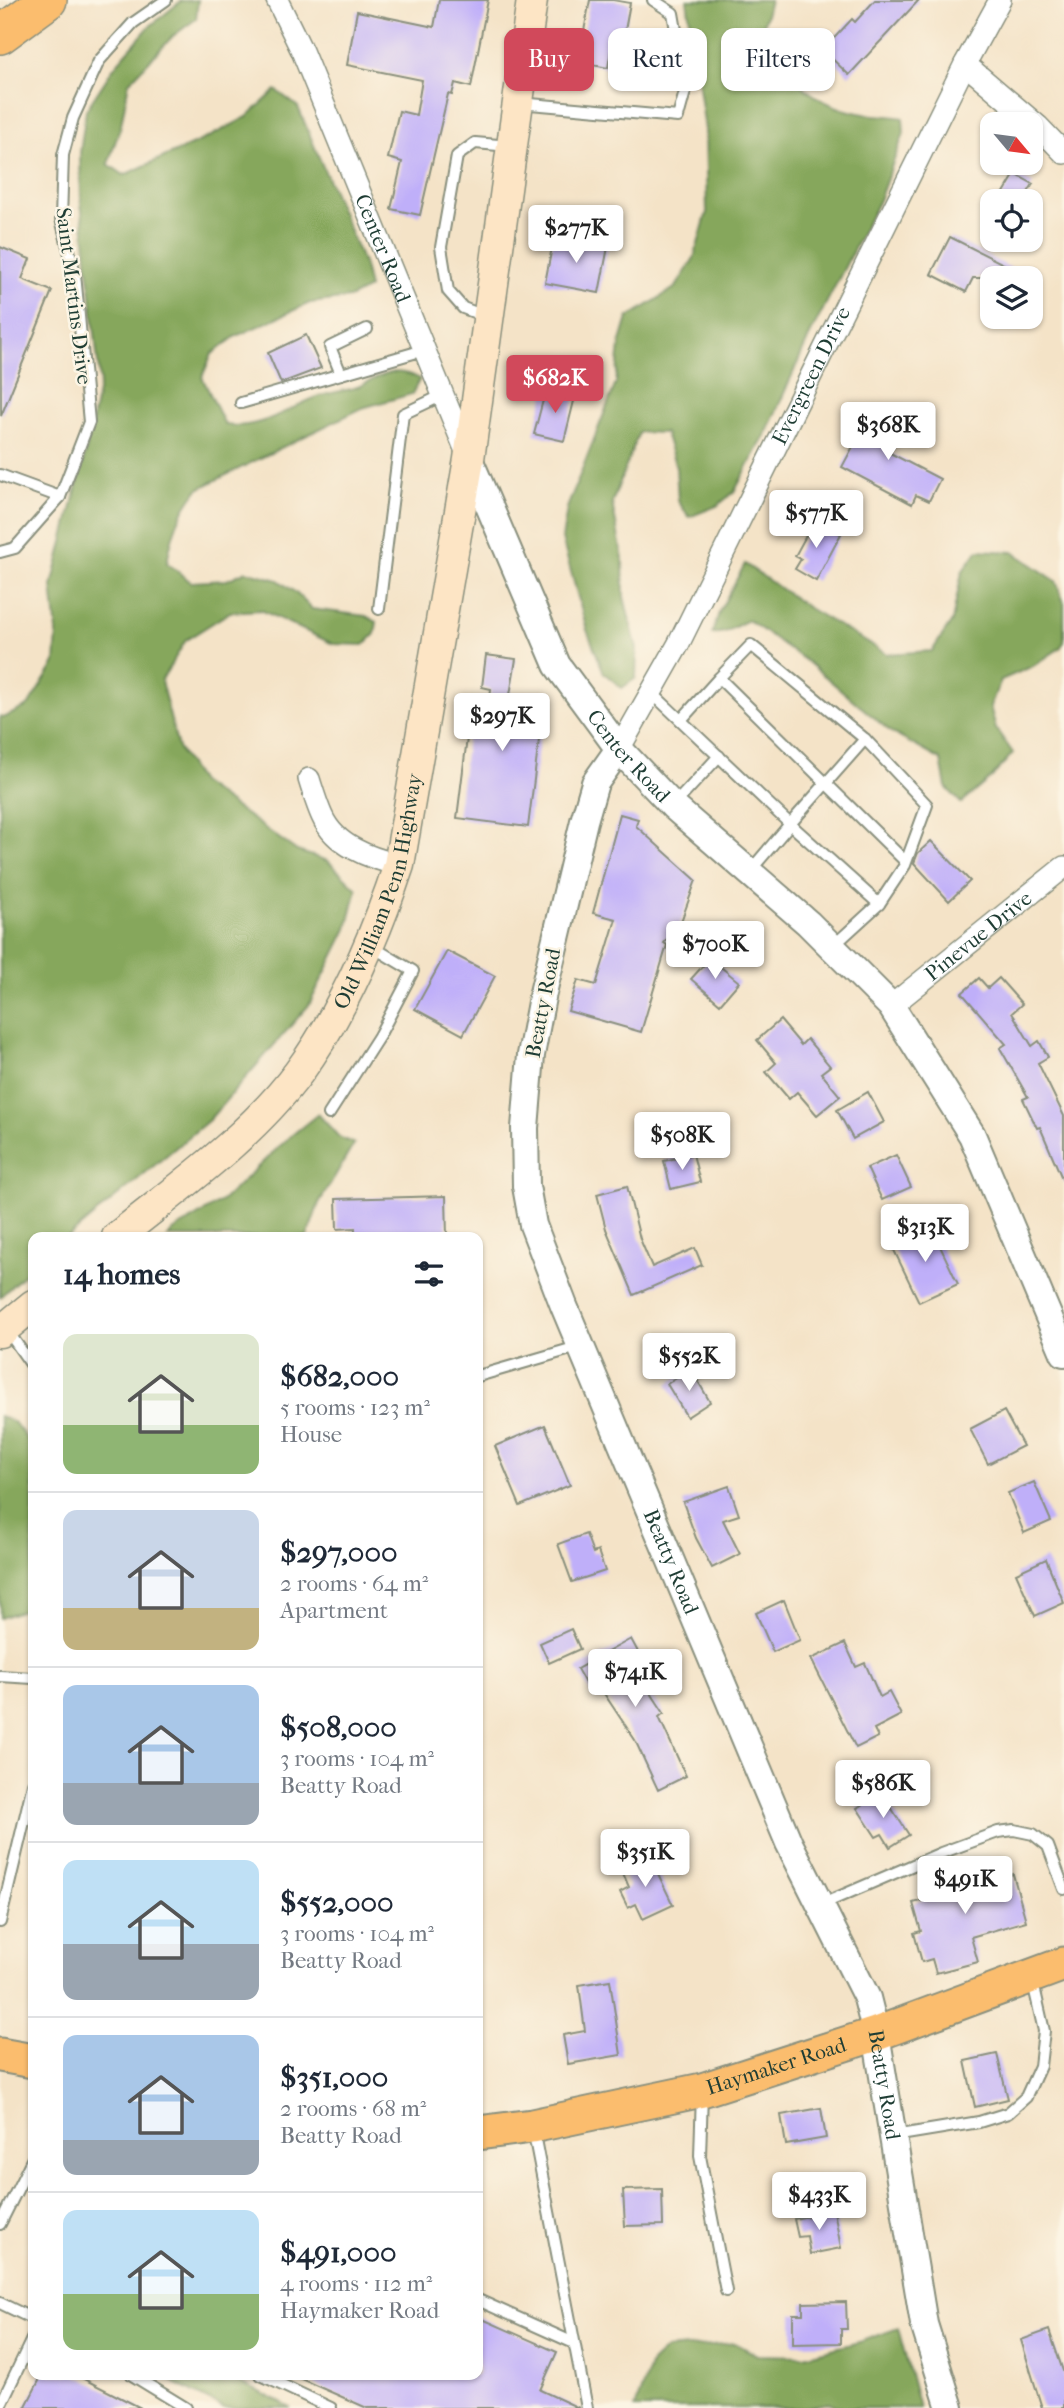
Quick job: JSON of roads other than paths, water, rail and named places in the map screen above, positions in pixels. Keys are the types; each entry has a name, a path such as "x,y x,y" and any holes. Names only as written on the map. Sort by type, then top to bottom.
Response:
{"highway":[{"path":"0,35 48,0"}],"main road":[{"name":"Old William Penn Highway","path":"123,1232 209,1163 258,1117 298,1073 328,1025 384,911 399,865 469,459 532,0"},
{"path":"3,1330 28,1309"},
{"name":"Haymaker Road","path":"483,2132 532,2126 702,2090 876,2034 1064,1964"},
{"path":"0,2054 28,2061"}],"street":[{"name":"Center Road","path":"277,0 302,51 469,459 558,665 619,749 673,806 832,947 891,1006 972,1135 1064,1353"},
{"name":"Evergreen Drive","path":"619,749 678,645 965,64 1000,0"},
{"path":"965,64 1039,127 1064,153"},
{"name":"Beatty Road","path":"619,749 595,783 584,821 531,1055 525,1128 526,1186 533,1225 784,1830 867,1998 876,2034 924,2324 950,2408"},
{"path":"309,779 323,819 343,842 370,858 399,865"},
{"name":"Pinevue Drive","path":"891,1006 1064,867"}],"lane":[{"name":"Saint Martins Drive","path":"0,552 15,548 60,497 89,422 75,274 61,219 63,155 73,118 99,61 133,23 166,0"},
{"path":"519,103 678,117 686,88 673,13 653,0"},
{"path":"489,318 463,308 447,291 441,247 457,156 475,143 513,146"},
{"path":"341,374 330,347 367,329"},
{"path":"241,403 424,350"},
{"path":"379,610 403,414 443,395"},
{"path":"0,475 60,497"},
{"path":"681,720 751,645 865,739 927,804 906,862 879,904 832,947"},
{"path":"719,678 906,862"},
{"path":"651,692 879,904"},
{"path":"749,872 865,739"},
{"path":"673,806 719,756"},
{"path":"329,1114 379,1036 413,971 369,945"},
{"path":"3,1330 28,1361"},
{"path":"483,1375 581,1346"},
{"path":"0,1676 28,1678"},
{"path":"0,1922 28,1805"},
{"path":"820,1905 941,1853 998,1832 1014,1830 1032,1833 1048,1846 1064,1889"},
{"path":"892,2136 979,2122 1008,2113 1026,2097 1040,2066 1044,2031 1032,1976"},
{"path":"702,2090 700,2156 726,2291"},
{"path":"532,2126 587,2408"},
{"path":"0,2224 28,2168"},
{"path":"0,2303 28,2317"},
{"path":"483,2303 574,2343"},
{"path":"0,2406 28,2347"},
{"path":"140,2380 186,2408"},
{"path":"272,2380 331,2408"}]}
